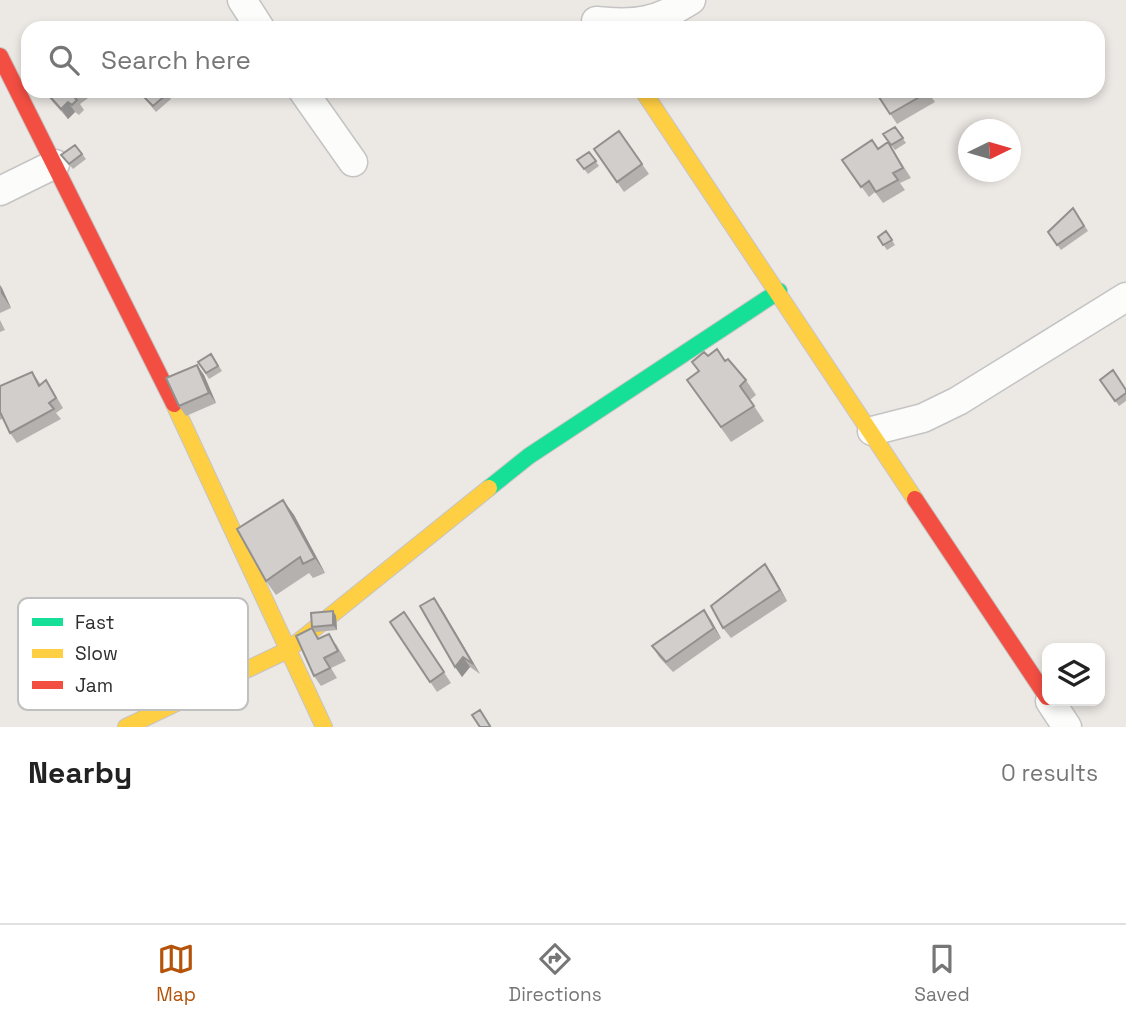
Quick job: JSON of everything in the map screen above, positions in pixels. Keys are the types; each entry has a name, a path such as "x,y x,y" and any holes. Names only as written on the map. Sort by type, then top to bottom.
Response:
{"street":[{"path":"242,0 256,21"},
{"path":"593,16 650,21 666,16 691,0"},
{"path":"0,56 21,97"},
{"path":"21,98 142,335 324,727"},
{"path":"308,98 353,162"},
{"path":"648,98 873,431 1057,715"},
{"path":"0,191 55,164"},
{"path":"248,669 288,650 529,456 779,291"},
{"path":"873,431 923,418 950,405 1126,297"},
{"path":"126,727 162,710"}],"building":[{"path":"51,98 77,100 72,105 68,102 61,109"},
{"path":"145,98 162,98 153,106"},
{"path":"880,98 918,98 890,114"},
{"path":"895,127 903,138 891,145 883,134"},
{"path":"619,131 642,164 617,182 594,149"},
{"path":"872,140 878,149 888,142 903,168 893,173 898,180 876,192 869,181 861,187 842,160"},
{"path":"75,145 82,154 69,164 61,155"},
{"path":"589,152 596,161 584,169 577,160"},
{"path":"1073,208 1084,226 1057,245 1048,232"},
{"path":"886,231 892,240 883,245 878,237"},
{"path":"717,349 725,361 728,359 746,380 740,386 754,406 721,427 687,380 699,371 692,362 704,352 708,356"},
{"path":"211,354 218,366 206,373 198,362"},
{"path":"197,365 209,393 179,406 166,378"},
{"path":"1113,370 1126,390 1126,393 1115,401 1100,380"},
{"path":"32,372 39,386 46,380 56,398 49,403 54,409 10,433 0,412 0,386"},
{"path":"283,500 315,558 303,564 300,557 266,581 237,529"},
{"path":"765,564 780,590 723,628 711,606"},
{"path":"434,598 473,664 463,657 455,667 420,606"},
{"path":"704,610 714,628 666,662 652,646"},
{"path":"333,611 333,625 312,627 311,613"},
{"path":"404,612 444,672 430,682 390,622"},
{"path":"312,628 318,639 329,634 338,651 324,658 330,668 314,676 296,636"},
{"path":"480,710 490,726 480,727 472,715"}],"traffic: fast":[{"path":"489,488 529,456 779,291"}],"traffic: slow":[{"path":"648,98 915,499"},
{"path":"174,404 324,727"},
{"path":"248,669 288,650 489,488"},
{"path":"126,727 162,710"}],"traffic: jam":[{"path":"0,56 174,404"},
{"path":"915,499 1042,690"}]}
